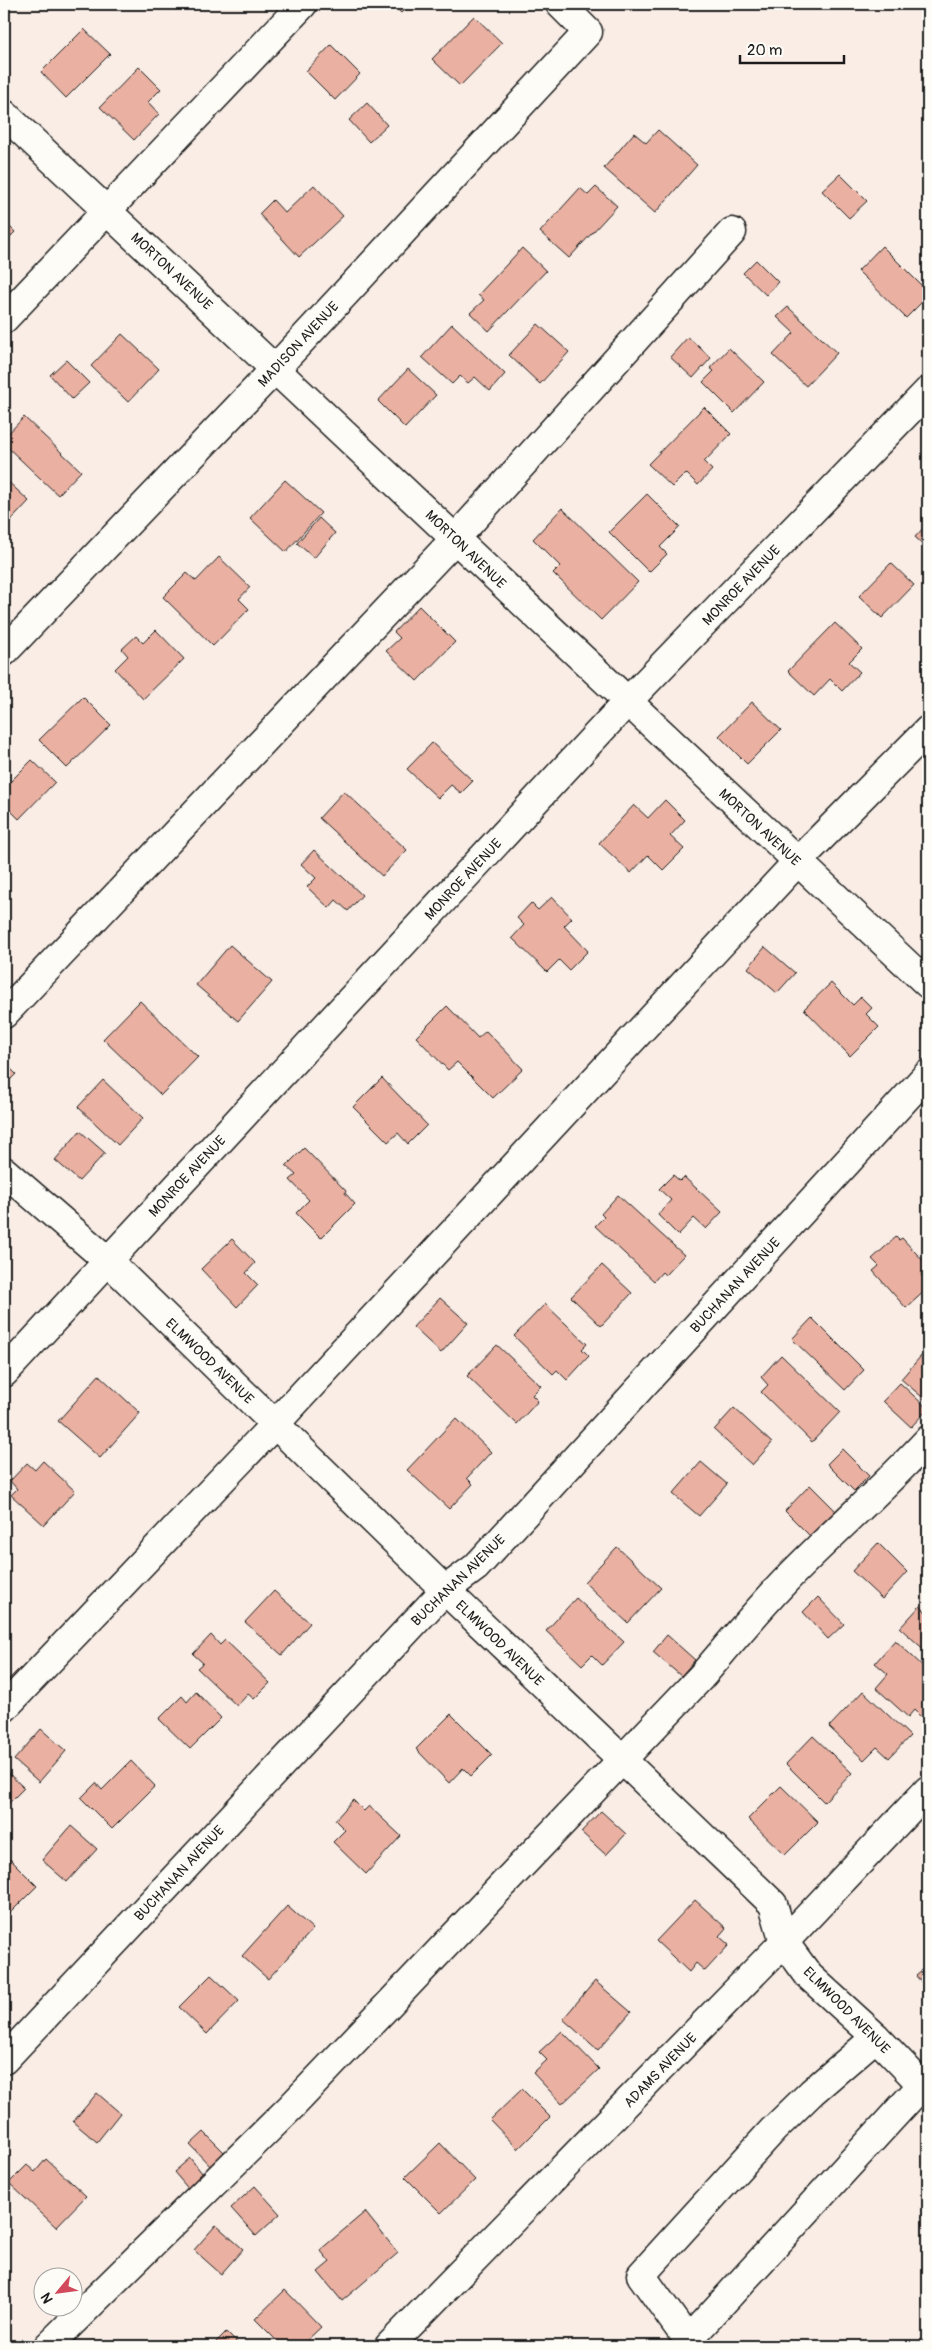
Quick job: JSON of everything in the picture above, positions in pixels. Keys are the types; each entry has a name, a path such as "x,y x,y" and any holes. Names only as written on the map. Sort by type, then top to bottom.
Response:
{"street":[{"path":"4,319 303,4"},
{"name":"MADISON AVENUE","path":"4,652 276,368 588,32 560,4"},
{"name":"MORTON AVENUE","path":"4,114 276,368 627,702 928,984"},
{"path":"4,1014 455,539 732,232"},
{"name":"MONROE AVENUE","path":"4,1373 627,702 928,391"},
{"path":"4,1708 275,1424 797,862 928,730"},
{"name":"BUCHANAN AVENUE","path":"4,2060 445,1590 476,1567 928,1074"},
{"name":"ELMWOOD AVENUE","path":"4,1171 108,1261 445,1590 773,1904 784,1942 810,1976 876,2037 925,2088"},
{"path":"48,2346 291,2107 701,1677 790,1576 903,1467 928,1440"},
{"name":"ADAMS AVENUE","path":"389,2346 784,1942 928,1790"},
{"path":"876,2037 812,2092 780,2124 641,2275 689,2344 925,2088"}],"building":[{"path":"392,4 410,4 401,13"},
{"path":"474,16 502,43 460,86 432,59"},
{"path":"84,29 110,54 66,98 41,72"},
{"path":"331,45 360,74 335,100 306,71"},
{"path":"139,67 161,89 148,102 159,114 134,140 100,107"},
{"path":"367,103 387,125 369,142 349,120"},
{"path":"658,130 697,165 655,213 604,168 634,133 646,143"},
{"path":"840,174 867,201 849,218 822,191"},
{"path":"314,185 343,216 299,257 259,214 273,200 285,213"},
{"path":"596,187 617,206 569,258 540,232 580,188 588,195"},
{"path":"4,221 15,232 4,243"},
{"path":"882,246 928,292 928,296 906,318 858,271"},
{"path":"522,248 546,271 489,331 470,313 484,300 478,295"},
{"path":"756,260 778,282 766,295 743,273"},
{"path":"788,307 837,353 806,386 773,355 794,333 777,317"},
{"path":"452,324 505,374 490,391 475,377 468,383 460,376 452,384 422,357"},
{"path":"538,324 569,352 540,384 509,355"},
{"path":"122,334 159,369 128,402 91,366"},
{"path":"688,337 711,358 693,378 670,357"},
{"path":"729,348 764,382 734,413 703,382 714,371 710,368"},
{"path":"66,360 89,383 72,399 50,375"},
{"path":"408,369 436,395 405,428 378,401"},
{"path":"704,407 731,434 704,462 712,470 698,485 686,473 672,487 648,464"},
{"path":"24,417 81,471 58,495 4,444 4,438"},
{"path":"4,478 29,501 4,528"},
{"path":"285,480 321,513 286,552 250,518"},
{"path":"647,494 680,527 660,547 667,554 649,572 609,532"},
{"path":"562,508 638,582 601,620 553,573 560,566 533,539"},
{"path":"928,512 928,523 922,518"},
{"path":"319,518 335,533 314,558 297,543"},
{"path":"928,523 928,549 915,537"},
{"path":"219,557 250,587 239,599 249,609 213,646 163,597 187,573 196,581"},
{"path":"891,563 914,585 882,618 859,596"},
{"path":"419,606 455,642 417,681 386,651 400,638 394,632"},
{"path":"835,623 862,649 849,662 860,672 842,691 830,679 814,696 788,671"},
{"path":"156,630 184,659 143,699 115,669 128,656 122,649 136,636 143,643"},
{"path":"83,697 111,725 67,768 39,740"},
{"path":"752,702 781,730 747,764 719,736"},
{"path":"432,743 473,781 461,793 451,785 438,798 407,769"},
{"path":"32,760 55,782 19,819 4,804 4,788"},
{"path":"928,784 928,794 923,789"},
{"path":"344,791 407,850 382,876 319,818"},
{"path":"665,800 685,820 670,836 684,849 663,870 648,855 631,873 599,843 634,805 648,818"},
{"path":"314,850 362,895 348,911 336,900 329,908 307,887 316,878 301,864"},
{"path":"552,897 572,918 564,926 588,951 569,970 559,960 547,972 512,938 524,925 517,918 531,903 538,910"},
{"path":"928,902 928,914 923,908"},
{"path":"230,945 272,982 238,1021 196,985"},
{"path":"765,947 795,973 777,993 748,968"},
{"path":"831,983 853,1005 861,997 872,1008 866,1014 879,1027 850,1056 804,1009"},
{"path":"140,1001 198,1057 161,1095 103,1039"},
{"path":"447,1006 478,1038 486,1031 523,1069 493,1098 457,1062 448,1070 416,1037"},
{"path":"4,1062 16,1074 4,1086"},
{"path":"382,1078 427,1125 408,1144 398,1133 388,1142 353,1107"},
{"path":"103,1080 143,1118 118,1145 78,1107"},
{"path":"80,1131 105,1153 79,1181 55,1160"},
{"path":"304,1148 346,1191 345,1193 355,1204 321,1238 296,1213 309,1200 290,1180 296,1175 286,1166"},
{"path":"673,1175 680,1181 684,1177 722,1212 706,1229 694,1218 678,1235 658,1215 671,1200 659,1189"},
{"path":"618,1195 684,1255 665,1275 662,1272 654,1281 595,1226 604,1217 601,1214"},
{"path":"896,1237 899,1240 902,1238 928,1266 921,1275 928,1283 928,1288 906,1308 873,1271 879,1266 872,1259"},
{"path":"232,1239 255,1263 246,1273 258,1285 237,1307 201,1269"},
{"path":"602,1265 632,1293 601,1326 571,1297"},
{"path":"440,1298 468,1323 441,1353 413,1327"},
{"path":"545,1304 587,1344 582,1349 589,1356 567,1380 557,1370 553,1374 514,1336"},
{"path":"812,1318 864,1370 845,1390 792,1339"},
{"path":"497,1345 541,1386 532,1395 538,1401 517,1424 467,1376"},
{"path":"781,1355 840,1412 812,1442 761,1392 768,1385 761,1377"},
{"path":"921,1356 928,1362 928,1402 901,1379"},
{"path":"99,1375 140,1413 100,1458 58,1421"},
{"path":"900,1383 928,1409 911,1427 883,1401"},
{"path":"734,1408 772,1443 752,1465 714,1430"},
{"path":"456,1418 491,1452 467,1478 473,1484 449,1509 407,1470"},
{"path":"842,1449 869,1476 854,1491 827,1464"},
{"path":"43,1461 75,1491 44,1525 11,1495 17,1489 10,1481 27,1463 35,1470"},
{"path":"701,1462 727,1484 699,1516 673,1494"},
{"path":"810,1485 837,1512 812,1538 785,1511"},
{"path":"878,1543 907,1572 882,1599 852,1571"},
{"path":"617,1547 661,1588 628,1623 584,1582"},
{"path":"274,1591 310,1623 282,1655 245,1622"},
{"path":"818,1597 844,1624 828,1639 803,1612"},
{"path":"576,1598 624,1642 602,1665 592,1655 582,1665 546,1631"},
{"path":"920,1606 926,1612 928,1610 928,1653 900,1628"},
{"path":"211,1635 220,1645 225,1640 270,1683 254,1699 248,1694 237,1706 197,1668 203,1663 193,1654"},
{"path":"667,1635 695,1660 681,1676 653,1652"},
{"path":"895,1640 928,1671 928,1711 922,1718 914,1710 908,1717 876,1688 888,1674 875,1663"},
{"path":"20,1668 31,1678 4,1705 4,1684"},
{"path":"863,1691 910,1736 889,1758 877,1747 864,1760 829,1727"},
{"path":"196,1692 221,1718 190,1749 159,1719 182,1696 187,1702"},
{"path":"451,1714 492,1755 471,1776 463,1768 449,1783 416,1749"},
{"path":"41,1729 66,1751 39,1782 14,1760"},
{"path":"813,1736 852,1773 824,1802 786,1764"},
{"path":"131,1761 155,1786 112,1829 81,1798 96,1783 102,1790"},
{"path":"4,1769 24,1788 7,1805 4,1801"},
{"path":"781,1786 818,1822 785,1855 748,1819"},
{"path":"353,1800 364,1811 369,1806 401,1836 366,1874 333,1842 345,1830 335,1820"},
{"path":"601,1811 626,1834 606,1855 581,1832"},
{"path":"71,1826 97,1849 67,1882 42,1860"},
{"path":"10,1859 37,1886 4,1919 4,1865"},
{"path":"695,1900 726,1928 719,1936 729,1945 705,1971 696,1963 689,1972 656,1941"},
{"path":"287,1906 313,1929 268,1979 242,1956"},
{"path":"928,1966 928,1990 916,1976"},
{"path":"211,1975 239,2001 207,2034 179,2007"},
{"path":"595,1981 631,2012 598,2050 563,2019"},
{"path":"562,2031 599,2069 562,2104 533,2073 547,2060 539,2052"},
{"path":"522,2089 550,2117 518,2149 490,2120"},
{"path":"97,2093 120,2113 97,2142 73,2122"},
{"path":"204,2132 229,2157 215,2171 190,2145"},
{"path":"440,2143 475,2180 441,2213 405,2177"},
{"path":"190,2158 206,2178 191,2192 174,2172"},
{"path":"46,2159 86,2196 56,2227 9,2183 27,2165 35,2172"},
{"path":"255,2186 280,2214 256,2236 231,2208"},
{"path":"365,2212 398,2253 342,2301 318,2272 330,2262 320,2250"},
{"path":"216,2225 243,2249 221,2274 194,2250"},
{"path":"285,2290 321,2327 301,2346 282,2346 255,2319"},
{"path":"226,2332 240,2346 212,2346"}]}
